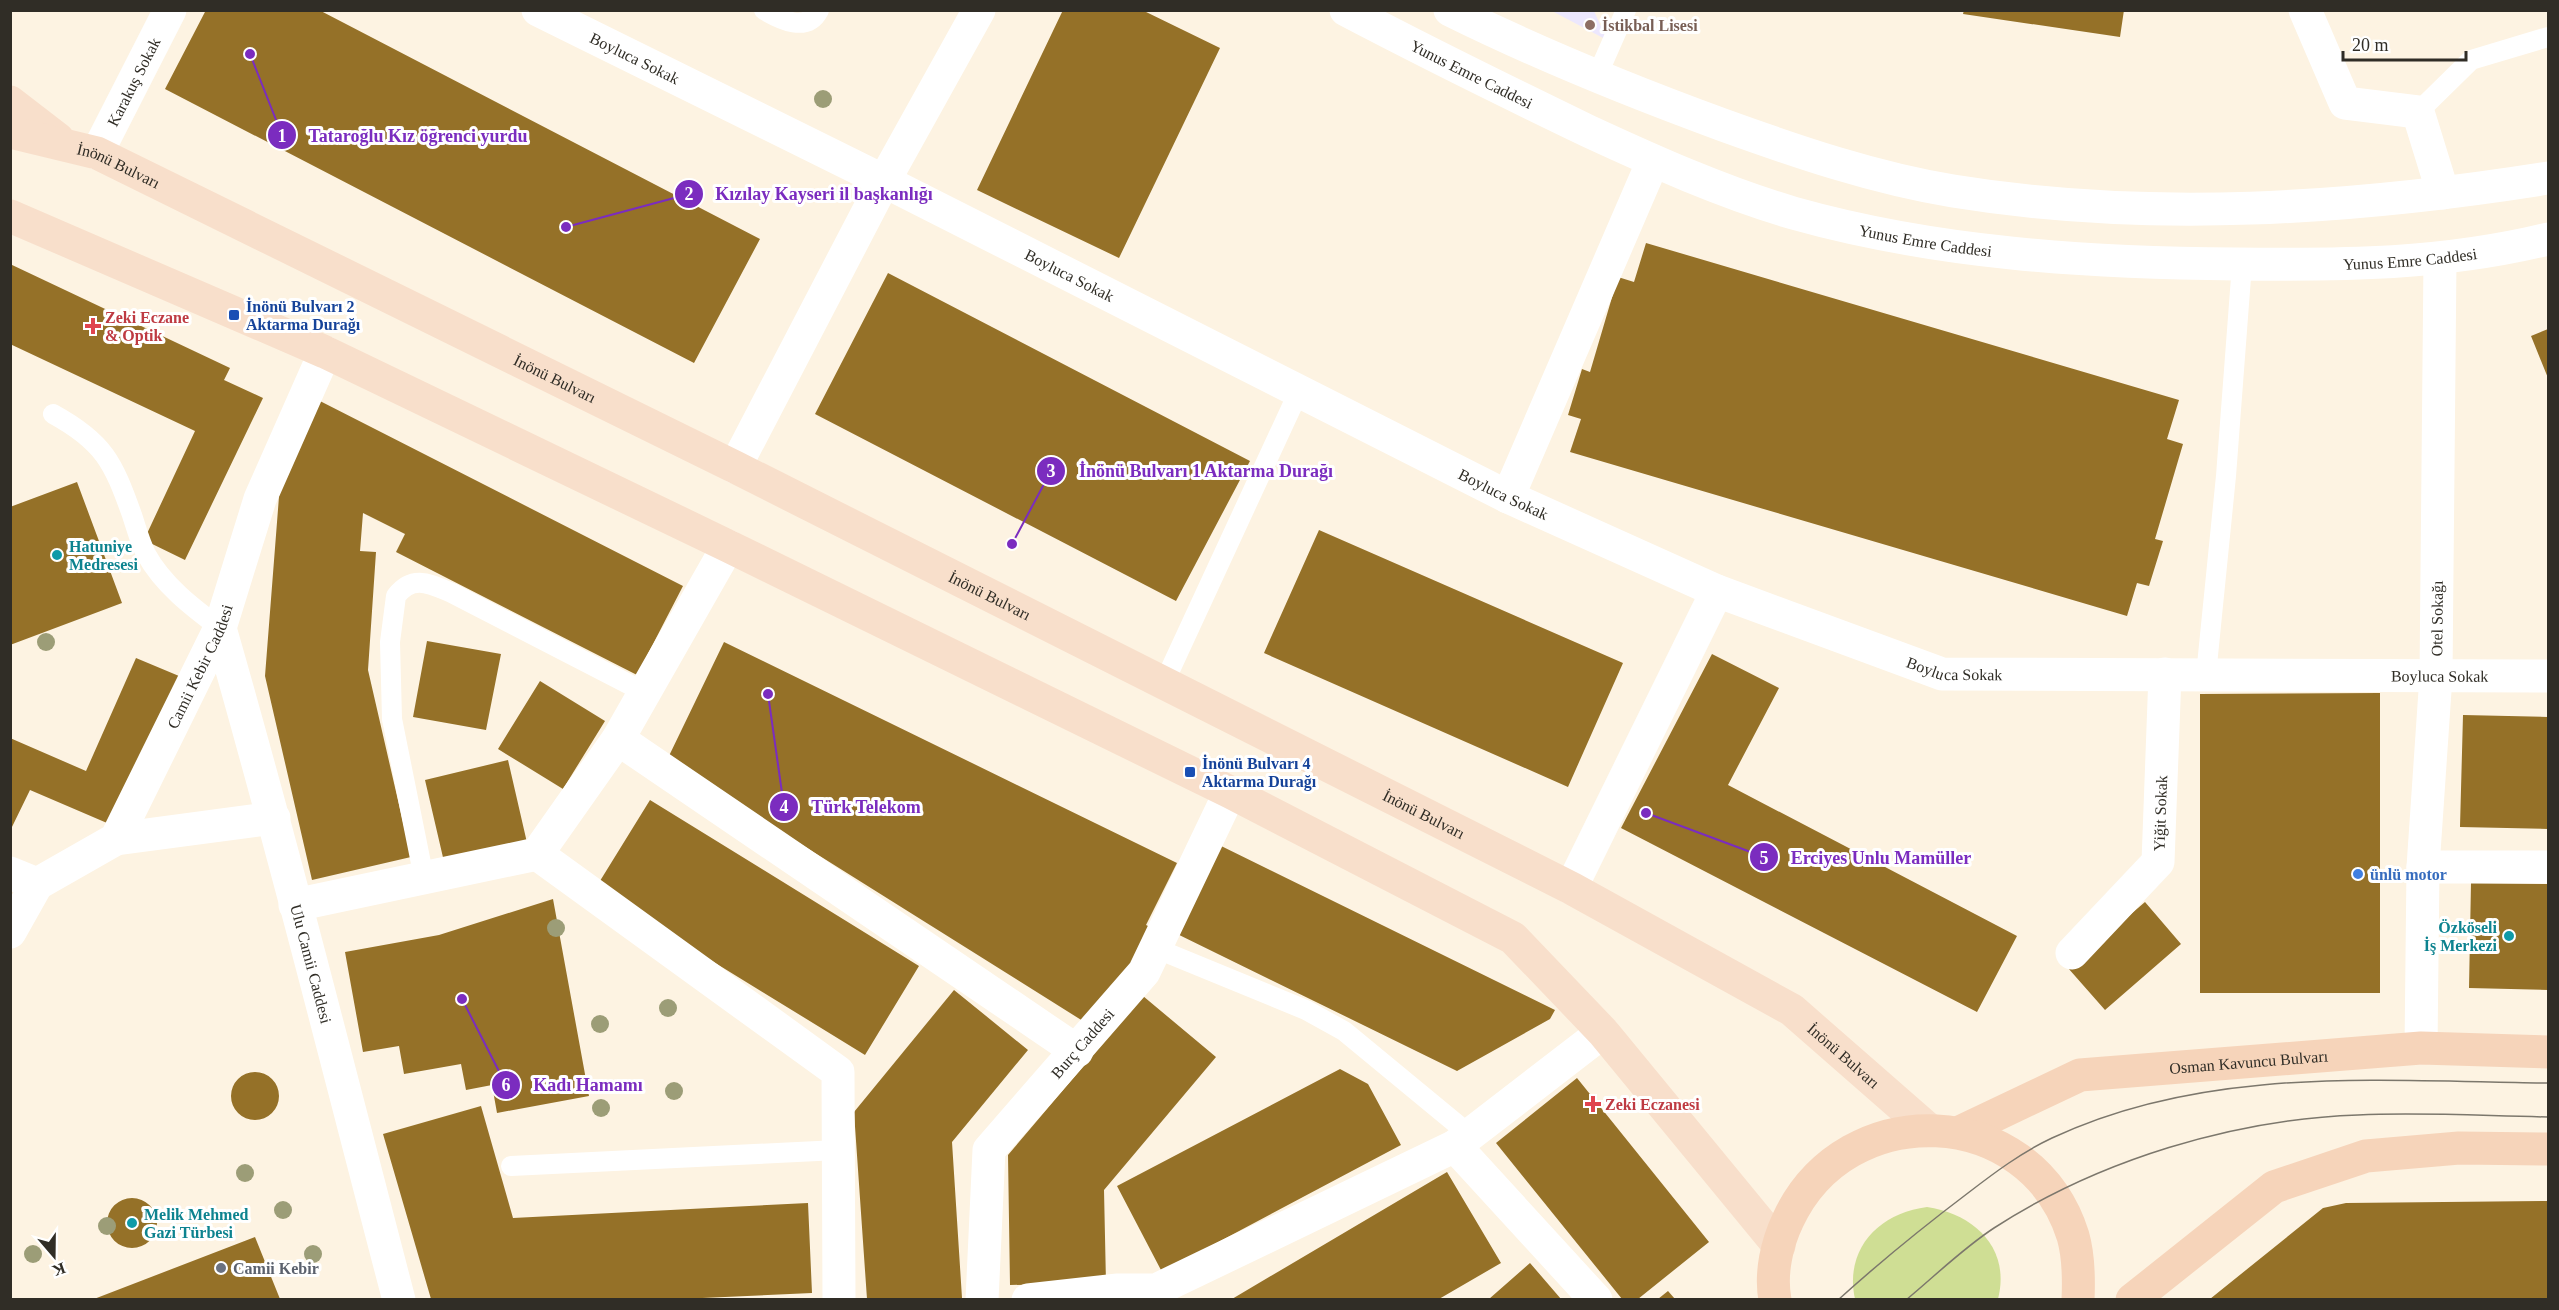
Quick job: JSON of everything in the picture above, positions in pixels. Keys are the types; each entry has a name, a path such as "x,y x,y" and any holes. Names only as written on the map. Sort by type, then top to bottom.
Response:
{"highway":[{"name":"Osman Kavuncu Bulvarı","path":"1944,1131 2080,1075 2421,1048 2548,1052"},
{"path":"1775,1299 1774,1264 1779,1246 1795,1204 1814,1178 1838,1157 1866,1142 1897,1132 1944,1131 1990,1142 2017,1158 2041,1180 2060,1206 2073,1236 2079,1267 2078,1299"},
{"path":"2132,1299 2274,1187 2366,1156 2459,1148 2548,1149"}],"main road":[{"path":"10,102 82,149"},
{"name":"İnönü Bulvarı","path":"10,132 82,149 735,467 1571,888 1792,1010 1944,1131"},
{"path":"10,216 325,352 1230,792 1514,939 1603,1032 1779,1246"}],"street":[{"name":"Karakuş Sokak","path":"82,149 170,10"},
{"name":"Boyluca Sokak","path":"537,10 884,181 1508,497 1717,591 1942,674 2548,676"},
{"path":"735,467 884,181 979,10"},
{"name":"Yunus Emre Caddesi","path":"1346,10 1513,95 1718,188 1793,213 1869,231 2023,254 2101,260 2344,266 2440,259 2548,239"},
{"path":"1450,10 1597,76 1816,157 1878,175 1994,196 2089,205 2200,209 2300,207 2443,193 2548,178"},
{"path":"2305,10 2345,103 2418,112 2443,193"},
{"path":"1508,497 1653,160"},
{"name":"Otel Sokağı","path":"2421,1048 2423,867 2436,676 2440,259"},
{"name":"Camii Kebir Caddesi","path":"116,839 220,628 260,500 325,352"},
{"path":"295,905 537,854 618,739 728,546"},
{"path":"1571,888 1717,591"},
{"name":"Ulu Camii Caddesi","path":"220,628 274,818 399,1299"},
{"name":"Yiğit Sokak","path":"2072,953 2158,862 2165,674"},
{"path":"618,739 1077,1051"},
{"name":"Burç Caddesi","path":"982,1299 989,1150 1144,972 1230,792"},
{"path":"10,932 24,878 116,839 274,818"},
{"path":"537,854 838,1072 839,1299"},
{"path":"2423,867 2548,867"},
{"path":"1028,1299 1118,1290 1149,1295 1462,1140 1603,1032"},
{"path":"1462,1140 1596,1299"}],"lane":[{"path":"764,10 785,22 802,23 816,18 819,10"},
{"path":"1597,76 1626,10"},
{"path":"2418,112 2471,60 2548,38"},
{"path":"2206,675 2226,476 2242,264"},
{"path":"1164,683 1299,391"},
{"path":"53,414 83,430 102,450 118,477 145,553 164,579 193,608 220,628"},
{"path":"424,878 392,719 390,642 396,596 400,590 406,585 423,581 644,692"},
{"path":"1155,948 1306,1010 1344,1031 1462,1140"},
{"path":"510,1166 838,1150"}],"shaded area":[{"name":"İstikbal Lisesi","path":"1552,11 1594,11 1607,40"}],"green space":[{"path":"1927,1207 1960,1217 1985,1236 1994,1249 1999,1264 2001,1281 1998,1299 1855,1299 1853,1281 1855,1264 1869,1236 1894,1217"}],"building":[{"path":"206,10 319,10 760,239 694,363 165,89"},
{"path":"1063,10 1142,10 1220,48 1119,258 977,190"},
{"path":"1964,10 2124,10 2120,37 1963,14"},
{"path":"1646,243 2179,400 2167,439 2183,444 2155,539 2163,541 2149,586 2137,583 2127,616 1570,452 1581,419 1568,415 1582,369 1590,372 1618,277 1634,282"},
{"path":"10,264 230,368 224,380 263,398 185,560 144,540 195,431 10,344"},
{"path":"888,273 1250,461 1176,601 815,414"},
{"path":"2548,329 2548,378 2531,336"},
{"path":"318,400 683,586 637,675 396,552 405,534 363,513 360,551 376,552 368,670 411,857 312,880 265,676 281,471"},
{"name":"Hatuniye Medresesi","path":"77,482 122,603 10,645 10,507"},
{"path":"1319,530 1623,663 1568,787 1264,653"},
{"path":"427,641 501,654 486,730 413,717"},
{"path":"724,642 1177,863 1146,925 1158,931 1094,1028 667,760"},
{"path":"1712,654 1779,688 1728,785 2017,936 1977,1012 1621,828"},
{"path":"136,658 179,676 114,826 30,790 10,831 10,738 86,771"},
{"path":"540,681 605,721 563,789 498,749"},
{"path":"2380,693 2380,993 2200,993 2200,694"},
{"path":"2463,715 2548,717 2548,829 2460,827"},
{"path":"508,760 528,847 445,866 425,780"},
{"path":"650,800 919,966 865,1055 595,889"},
{"path":"1211,841 1555,1010 1550,1019 1457,1071 1167,929"},
{"name":"Özköseli İş Merkezi","path":"2471,883 2548,884 2548,990 2469,988"},
{"path":"553,899 589,1096 497,1113 492,1085 466,1090 461,1064 404,1074 399,1046 363,1052 345,952 439,935"},
{"path":"2145,902 2181,944 2105,1010 2068,968"},
{"path":"954,990 1028,1050 952,1142 962,1298 867,1299 854,1112"},
{"path":"1143,996 1216,1057 1104,1190 1106,1283 1010,1285 1008,1155"},
{"path":"1340,1069 1368,1084 1401,1145 1162,1272 1117,1186"},
{"path":"250,1072 260,1072 272,1079 279,1091 279,1101 272,1113 260,1120 250,1120 235,1109 231,1101 231,1091 242,1076"},
{"path":"1577,1078 1709,1242 1638,1299 1622,1299 1496,1143"},
{"path":"481,1106 513,1218 808,1203 812,1293 680,1299 431,1299 383,1134"},
{"path":"1447,1172 1501,1263 1439,1299 1232,1299"},
{"name":"Melik Mehmed Gazi Türbesi","path":"127,1198 137,1198 150,1205 157,1218 157,1228 150,1241 137,1248 127,1248 118,1244 111,1237 107,1228 107,1218 111,1209 118,1202"},
{"path":"2548,1201 2548,1299 2210,1299 2323,1208 2346,1203"},
{"name":"Camii Kebir","path":"255,1237 280,1299 94,1299"},
{"path":"1530,1263 1561,1299 1489,1299"},
{"path":"1668,1291 1675,1299 1658,1299"}],"tram line":[{"path":"1838,1300 1918,1232 2008,1163 2052,1138 2111,1115 2172,1098 2233,1088 2296,1082 2422,1080 2548,1083"},
{"path":"1906,1300 1982,1236 2035,1204 2078,1182 2169,1147 2264,1125 2311,1118 2405,1114 2548,1117"}],"place":[{"name":"İstikbal Lisesi","path":"1590,25"},
{"name":"Tataroğlu Kız öğrenci yurdu","path":"250,54"},
{"name":"Kızılay Kayseri il başkanlığı","path":"566,227"},
{"name":"İnönü Bulvarı 2 Aktarma Durağı","path":"234,315"},
{"name":"Zeki Eczane & Optik","path":"93,326"},
{"name":"İnönü Bulvarı 1 Aktarma Durağı","path":"1012,544"},
{"name":"Hatuniye Medresesi","path":"57,555"},
{"name":"Türk Telekom","path":"768,694"},
{"name":"İnönü Bulvarı 4 Aktarma Durağı","path":"1190,772"},
{"name":"Erciyes Unlu Mamüller","path":"1646,813"},
{"name":"ünlü motor","path":"2358,874"},
{"name":"Özköseli İş Merkezi","path":"2509,936"},
{"name":"Kadı Hamamı","path":"462,999"},
{"name":"Zeki Eczanesi","path":"1593,1104"},
{"name":"Melik Mehmed Gazi Türbesi","path":"132,1223"},
{"name":"Camii Kebir","path":"221,1268"}]}
